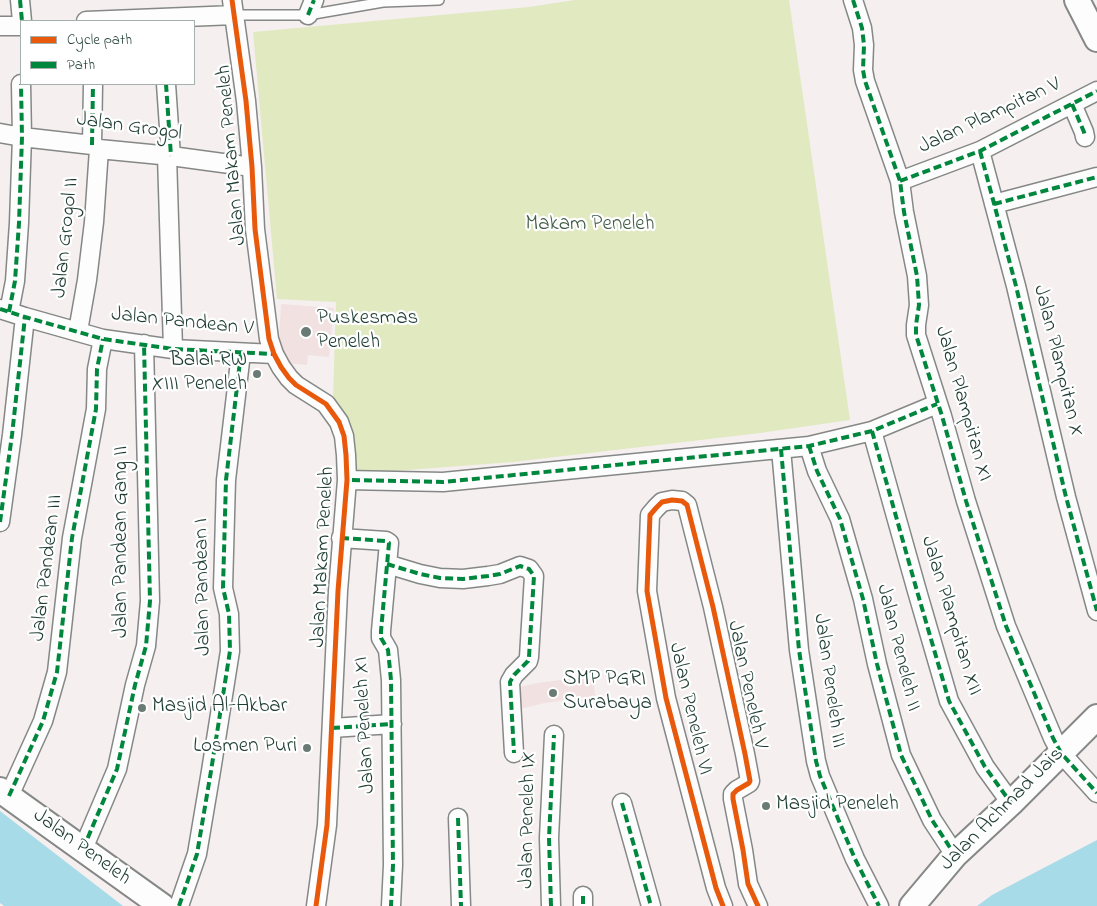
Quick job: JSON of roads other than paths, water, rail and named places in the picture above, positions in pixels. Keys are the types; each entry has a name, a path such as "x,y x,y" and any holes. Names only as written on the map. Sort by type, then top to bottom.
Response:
{"street":[{"path":"20,0 22,20"},
{"name":"Jalan Plampitan XI","path":"853,0 862,28 865,81 900,181 904,212 917,276 919,305 916,335 942,416 966,501 1006,626 1053,738 1061,753 1097,793"},
{"path":"1077,0 1097,39"},
{"path":"101,20 233,7"},
{"name":"Jalan Makam Peneleh","path":"233,7 246,101 255,229 269,339 280,367 296,385 326,404 339,422 344,436 347,480 341,538 327,825 316,906"},
{"path":"0,26 20,26"},
{"path":"0,522 12,435 11,312 15,281 22,137 21,85"},
{"name":"Jalan Grogol II","path":"78,331 94,222 96,147 93,85"},
{"path":"166,85 173,349"},
{"name":"Jalan Plampitan V","path":"900,181 980,151 1097,91"},
{"path":"1072,104 1085,137"},
{"name":"Jalan Grogol","path":"0,133 252,167"},
{"name":"Jalan Plampitan X","path":"980,151 1016,286 1066,497 1097,611"},
{"path":"994,204 1097,177"},
{"name":"Jalan Pandean V","path":"11,312 103,339 173,349 274,354"},
{"name":"Jalan Pandean III","path":"4,793 43,721 57,672 72,538 96,409 97,368 103,339"},
{"name":"Jalan Pandean Gang II","path":"83,848 117,769 135,685 146,646 150,601 144,344"},
{"name":"Jalan Pandean I","path":"179,906 197,854 230,652 229,614 223,588 226,480 242,353"},
{"path":"347,480 443,482 809,446 872,431 937,404"},
{"name":"Jalan Plampitan XII","path":"872,431 949,701 985,767 1011,802"},
{"name":"Jalan Peneleh II","path":"809,446 817,471 840,519 863,599 877,664 901,755 932,820 955,855"},
{"name":"Jalan Peneleh III","path":"781,449 798,650 816,761 820,776 855,859 879,906"},
{"name":"Jalan Peneleh V","path":"650,515 662,502 682,501 687,505 713,607 750,781 733,794 733,799 748,884 758,906"},
{"name":"Jalan Peneleh VI","path":"650,515 647,591 666,698 716,888 723,906"},
{"name":"Jalan Peneleh XI","path":"341,538 386,541 389,543 381,638 388,650 391,680 393,865 391,906"},
{"path":"387,564 440,578 463,579 500,574 520,566 530,569 534,576 529,657 528,661 514,675 510,682 514,753"},
{"name":"Jalan Achmad Jais","path":"912,906 955,855 1097,717"},
{"path":"332,728 392,724"},
{"name":"Jalan Peneleh IX","path":"551,906 549,838 554,735"},
{"name":"Jalan Peneleh","path":"4,793 162,906"},
{"path":"622,803 651,906"},
{"path":"458,818 461,906"}],"lane":[{"path":"233,7 311,7 439,0"}],"water":[{"path":"0,811 123,906 4,906 0,903"},
{"path":"1097,840 1097,906 977,906 992,895"}],"place":[{"name":"Puskesmas Peneleh","path":"306,332"},
{"name":"Balai RW XIII Peneleh","path":"257,374"},
{"name":"SMP PGRI Surabaya","path":"553,693"},
{"name":"Masjid Al-Akbar","path":"142,708"},
{"name":"Losmen Puri","path":"307,748"},
{"name":"Masjid Peneleh","path":"766,806"}],"park label":[{"name":"Makam Peneleh","path":"590,226"}]}
